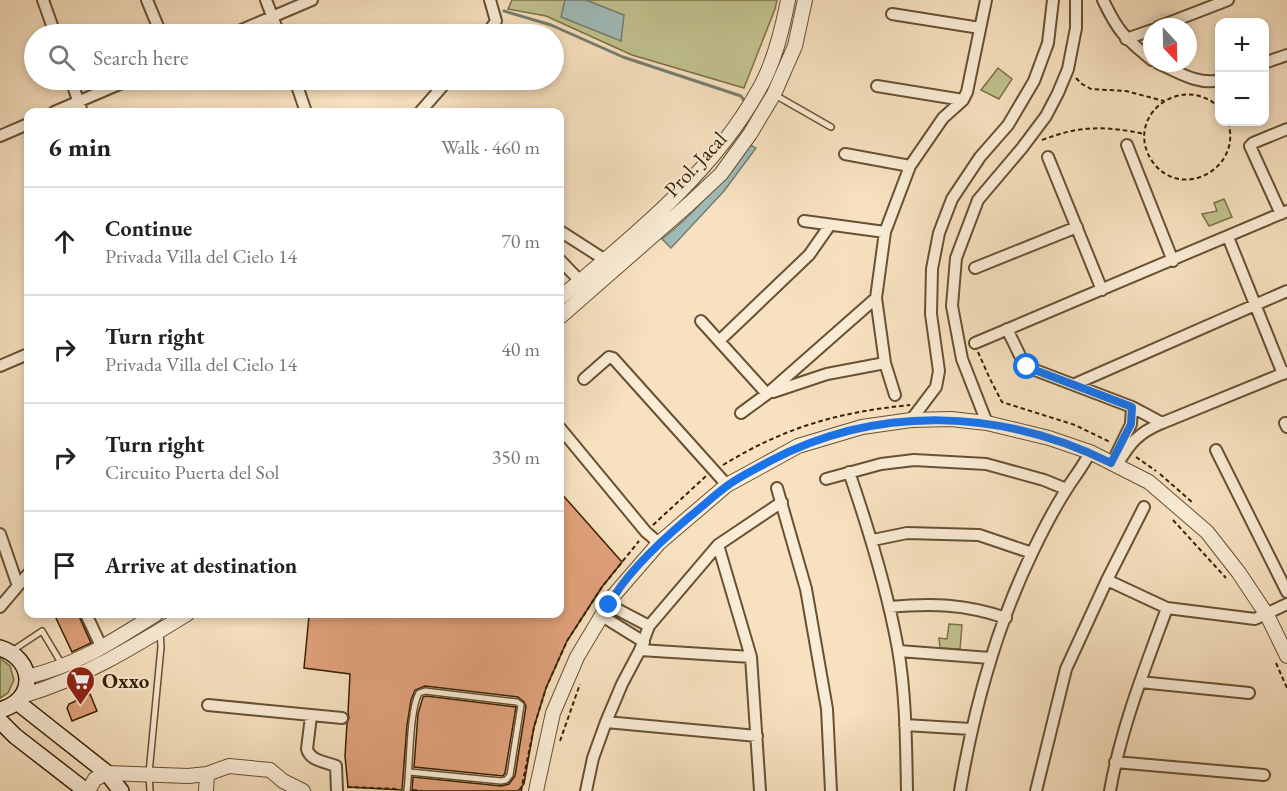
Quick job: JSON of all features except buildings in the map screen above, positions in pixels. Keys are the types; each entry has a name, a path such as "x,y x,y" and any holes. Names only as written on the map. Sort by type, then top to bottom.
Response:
{"main road":[{"path":"0,710 20,699 27,677 20,658 6,650"},
{"path":"20,699 107,773 121,791"},
{"path":"0,721 15,736 87,791"}],"street":[{"path":"43,0 51,24"},
{"path":"147,0 157,24"},
{"path":"266,0 275,24"},
{"path":"256,24 312,0"},
{"path":"490,0 496,21 494,24"},
{"name":"Prol. Jacal","path":"564,313 727,140 759,90 774,55 788,0"},
{"name":"Prol. Jacal","path":"611,264 721,174 750,134 774,94 795,46 805,0"},
{"path":"895,395 885,363 876,298 885,232 910,166 943,118 963,100 969,84 986,0"},
{"path":"911,420 936,387 939,371 931,314 932,269 939,233 952,199 980,157 1008,125 1034,81 1048,43 1053,0"},
{"path":"987,423 962,359 952,306 956,258 978,200 1046,116 1068,69 1076,28 1076,0"},
{"path":"1103,0 1117,28 1143,53"},
{"path":"1181,18 1228,0"},
{"path":"892,14 980,28"},
{"path":"1126,39 1143,33"},
{"path":"1269,61 1287,55"},
{"path":"1177,72 1206,81 1215,80"},
{"path":"877,86 963,100"},
{"path":"74,90 80,107 111,90"},
{"path":"298,90 304,108"},
{"path":"424,108 439,90"},
{"path":"0,136 24,126"},
{"path":"975,343 1284,212 1250,146 1287,129"},
{"path":"1127,145 1173,261"},
{"path":"844,154 910,166"},
{"path":"1048,157 1102,290"},
{"path":"804,221 885,232"},
{"path":"720,341 809,255 830,225"},
{"path":"975,268 1077,227"},
{"path":"564,234 611,264 580,281 564,295"},
{"path":"1123,449 1139,435 1162,423 1285,373 1254,304 1228,237"},
{"path":"564,264 580,281"},
{"path":"1075,384 1287,291"},
{"path":"741,413 767,394 876,298"},
{"path":"701,321 767,394"},
{"path":"1007,329 1027,367 1132,407 1162,423"},
{"path":"0,366 24,356"},
{"path":"584,379 604,359 613,358 727,485"},
{"path":"767,394 827,374 885,363"},
{"path":"1114,464 1123,449 1131,424 1132,407"},
{"path":"536,791 553,713 577,657 611,614 614,595 658,543 727,485 798,446 862,427 911,420 987,423 1049,438 1088,456 1114,464 1149,482 1207,532 1272,611 1287,656"},
{"path":"564,433 646,532 658,543"},
{"path":"1216,450 1287,592"},
{"path":"960,791 971,729 990,658 1032,553 1066,489 1088,456"},
{"path":"826,479 881,464 914,460 986,464 1044,480 1066,489"},
{"path":"849,472 873,540 899,651 905,725 906,791"},
{"path":"777,488 806,589 827,710 831,791"},
{"path":"586,791 593,758 606,722 649,626 718,545 782,502"},
{"path":"1036,791 1066,669 1144,507"},
{"path":"873,540 907,533 979,535 1032,553"},
{"path":"0,534 18,586"},
{"path":"718,545 751,657 760,791"},
{"path":"0,607 24,579"},
{"path":"1107,580 1167,609 1272,611"},
{"path":"890,607 929,604 981,610 1006,618"},
{"path":"1110,791 1115,762 1140,682 1167,609"},
{"path":"611,614 649,626"},
{"path":"611,614 642,646 751,657"},
{"path":"89,618 102,648"},
{"path":"27,677 64,667 102,648 150,618"},
{"path":"20,699 104,664 180,618"},
{"path":"899,651 990,658"},
{"path":"1140,682 1249,693"},
{"path":"208,705 342,718"},
{"path":"311,716 307,749 314,758 336,766 337,788"},
{"path":"606,722 757,736"},
{"path":"905,725 971,729"},
{"path":"1115,762 1264,775"},
{"path":"87,791 95,779 107,773 188,776 207,774 228,766 270,770 282,786 303,791"},
{"path":"206,791 207,774"}],"lane":[{"path":"774,94 831,128"},
{"path":"150,791 149,773 161,647 160,630"},
{"path":"6,650 42,631 64,667"},
{"path":"407,790 412,718 419,693 424,691 517,702 521,705 510,775 506,780 410,772"}],"path":[{"path":"1068,69 1082,84 1091,88 1126,91 1164,101"},
{"path":"1215,104 1193,94 1173,96 1164,101 1150,115 1145,134 1148,154 1160,170 1178,178 1198,178 1215,169 1227,153 1231,134 1229,126"},
{"path":"1022,148 1061,133 1079,129 1115,128 1145,134"},
{"path":"521,791 534,727 546,688 567,641 602,587 646,532 700,480 772,438 823,419 856,411 912,405"},
{"path":"337,788 423,791"}],"green space":[{"path":"512,0 777,0 744,88 632,55 546,16 508,9"},
{"path":"998,68 1012,79 999,99 981,90"},
{"path":"1224,199 1232,217 1209,226 1202,214 1217,211 1214,203"},
{"path":"949,624 962,625 960,649 940,648 939,638 947,639"},
{"path":"0,658 10,666 14,680 8,693 0,698"}],"water":[{"path":"565,0 586,0 624,15 621,41 561,17"},
{"path":"750,145 756,148 724,191 671,248 662,239 698,207"}],"waterway":[{"path":"504,11 548,24"},
{"path":"564,31 623,57 741,96 745,102"}],"place":[{"name":"Oxxo","path":"81,706"}],"route":[{"path":"609,605 614,595 658,543 727,485 798,446 862,427 911,420 987,423 1049,438 1090,452 1111,463 1131,424 1132,407 1027,367"}]}
